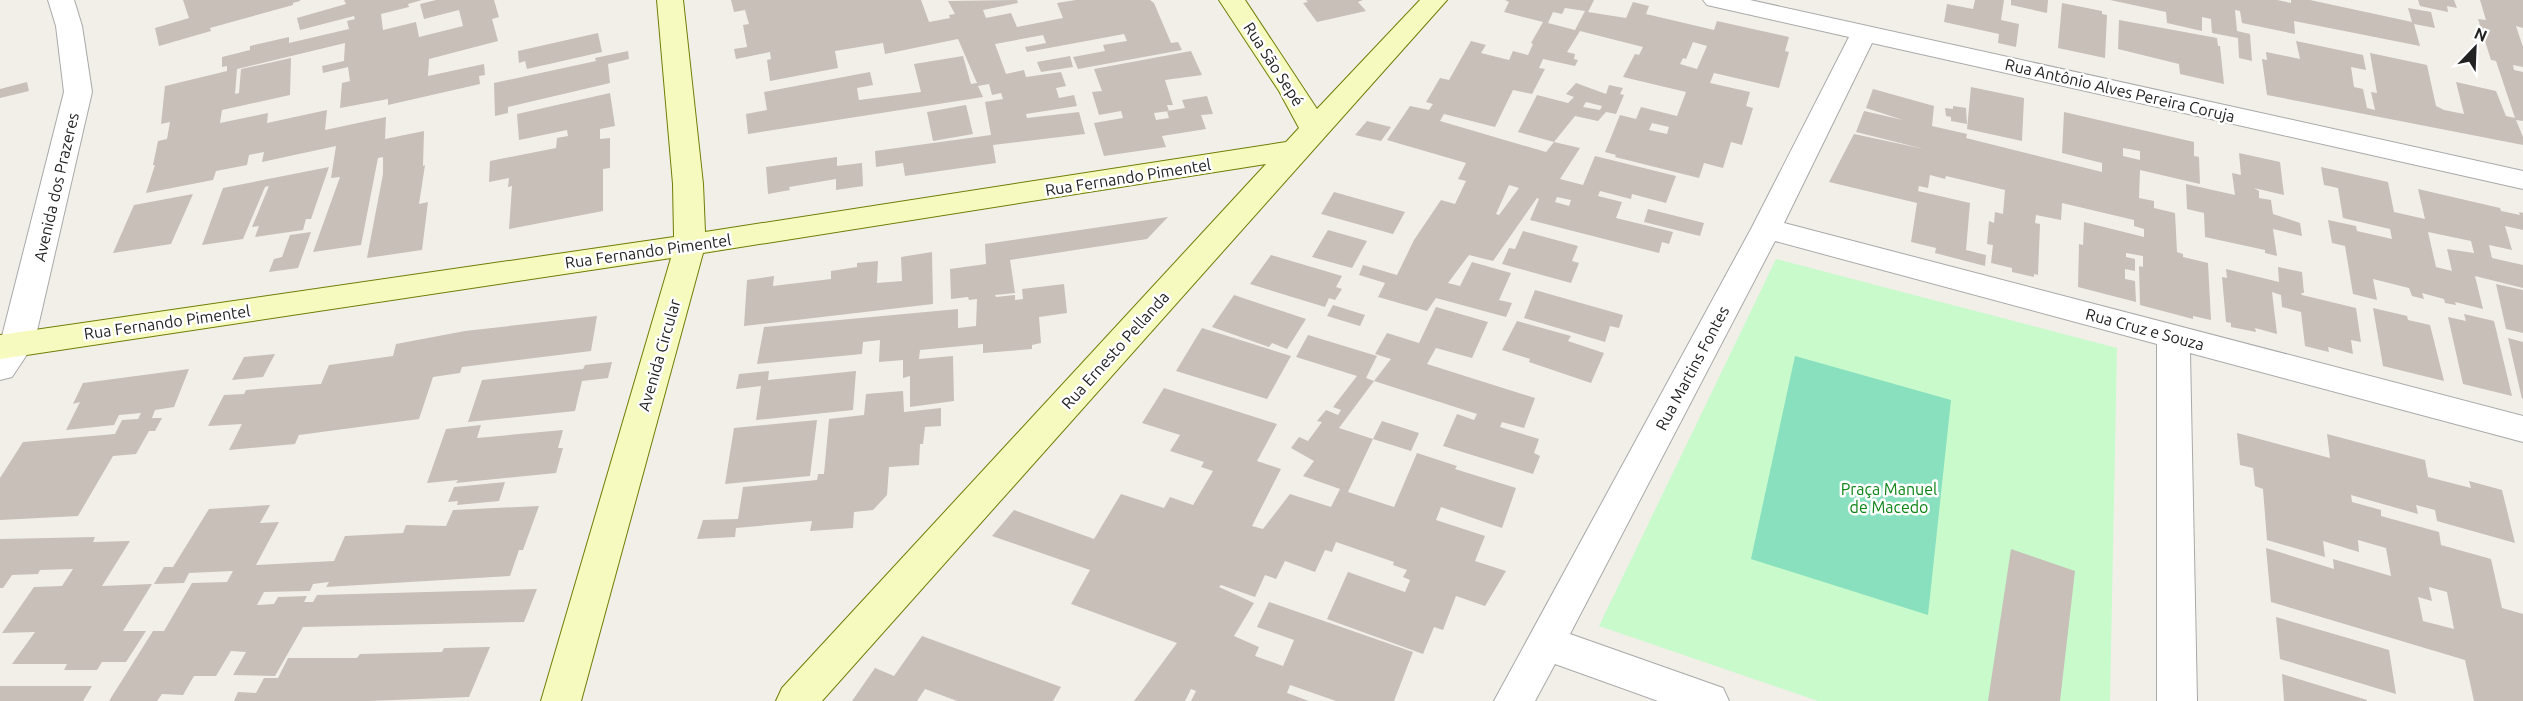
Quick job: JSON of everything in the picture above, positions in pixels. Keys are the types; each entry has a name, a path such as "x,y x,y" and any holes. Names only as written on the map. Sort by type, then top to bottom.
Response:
{"street":[{"name":"Avenida dos Prazeres","path":"0,368 9,345 78,92 71,37 61,0"},
{"name":"Avenida Circular","path":"561,701 690,245 688,183 670,0"},
{"name":"Rua São Sepé","path":"1232,0 1293,91 1305,140"},
{"name":"Rua Ernesto Pellanda","path":"796,701 1434,0"},
{"name":"Rua Antônio Alves Pereira Coruja","path":"1716,0 2523,180"},
{"name":"Rua Martins Fontes","path":"1514,701 1766,228 1864,33"},
{"name":"Rua Fernando Pimentel","path":"9,345 690,245 1305,140"},
{"name":"Rua Cruz e Souza","path":"1766,228 2523,429"},
{"path":"2173,336 2177,701"},
{"path":"1545,643 1709,701"}],"green space":[{"name":"Praça Manuel de Macedo","path":"1776,259 2117,348 2110,701 1818,701 1599,626"},
{"path":"1795,356 1951,400 1928,615 1751,559"}],"building":[{"path":"183,0 300,1 159,46 155,28 189,18"},
{"path":"344,0 422,0 408,4 409,7 381,14 383,30 416,22 419,37 463,26 459,10 424,19 420,4 436,0 494,0 499,17 492,19 498,41 429,59 428,76 484,64 485,75 479,76 480,84 388,105 388,99 340,108 342,83 350,81 348,67 323,73 322,66 344,61 345,43 237,69 235,94 239,93 241,69 291,58 290,95 222,110 220,123 268,113 267,123 327,110 325,130 386,117 385,139 424,131 423,166 425,165 419,204 428,202 422,250 367,258 383,174 383,157 378,158 361,245 313,252 340,177 331,178 336,146 262,162 264,152 249,155 247,165 216,171 213,180 146,193 155,165 153,165 158,141 167,139 170,122 161,124 165,86 227,71 227,66 222,67 222,57 250,50 250,46 289,37 289,43 349,29 347,21 355,19 354,16 300,30 297,18 346,4"},
{"path":"731,0 921,0 929,22 950,18 949,15 955,14 948,1 1017,0 1018,3 983,10 986,18 1011,13 1017,27 1063,18 1057,3 1076,0 1150,0 1154,3 1171,43 1178,42 1182,50 1078,69 1073,57 1105,51 1103,45 1127,41 1124,34 1027,52 1025,47 1046,43 1043,35 995,44 1006,74 1024,70 1026,77 1061,72 1066,86 1056,88 1059,98 1074,95 1077,106 1026,114 1027,118 1079,112 1085,134 993,145 996,163 905,176 903,163 876,167 875,151 991,135 985,102 1003,99 1001,93 992,95 989,84 978,86 983,97 748,134 746,114 767,110 764,92 870,72 873,85 857,88 859,100 921,92 914,64 963,56 971,84 977,83 958,39 885,54 883,43 835,51 838,68 770,81 767,60 771,59 770,52 736,59 734,49 747,47 743,25 749,24 745,10 734,12"},
{"path":"1306,0 1363,0 1358,2 1366,11 1317,22 1303,3 1308,2"},
{"path":"1505,0 1594,0 1588,12 1626,18 1633,2 1649,6 1646,14 1714,30 1717,21 1789,37 1785,51 1789,52 1779,88 1714,73 1710,83 1750,92 1746,106 1753,108 1742,145 1731,142 1723,168 1704,163 1699,178 1615,157 1616,155 1605,152 1620,115 1636,119 1641,107 1677,116 1686,92 1623,77 1635,54 1639,55 1643,47 1580,31 1567,52 1575,54 1574,59 1578,60 1575,66 1543,59 1539,68 1545,69 1532,94 1513,90 1495,127 1444,114 1440,121 1546,152 1554,142 1580,148 1560,179 1583,185 1595,156 1676,176 1666,203 1632,194 1631,199 1600,191 1598,196 1622,202 1616,218 1673,232 1669,244 1662,242 1659,253 1530,220 1539,199 1537,198 1493,261 1469,255 1448,283 1460,286 1472,262 1511,273 1499,300 1512,303 1506,317 1436,298 1427,311 1378,297 1385,283 1359,275 1363,265 1397,275 1414,240 1441,200 1455,204 1466,181 1458,179 1466,163 1387,140 1410,106 1429,110 1433,104 1426,102 1440,78 1449,80 1471,41 1486,45 1481,53 1509,60 1513,51 1528,55 1533,44 1531,43 1543,22 1504,12 1509,2","holes":["1565,8 1585,11 1575,30 1548,23 1553,12 1562,14","1693,42 1707,46 1697,69 1680,64 1683,58 1686,59","1652,123 1669,127 1667,134 1649,130","1509,185 1519,188 1499,215 1496,214","1557,197 1571,200 1569,206 1555,202"]},
{"path":"1975,0 2004,0 2001,20 2019,24 2016,47 1998,43 1999,34 1944,22 1947,4 1973,9"},
{"path":"2011,0 2048,0 2047,13 2011,5"},
{"path":"2110,0 2277,0 2291,3 2291,0 2310,0 2412,22 2408,8 2431,12 2435,28 2414,24 2420,46 2294,21 2295,34 2242,23 2240,11 2235,10 2237,31 2250,34 2252,61 2239,58 2238,38 2212,33 2211,19 2202,17 2202,31 2167,23 2166,12"},
{"path":"2418,0 2454,0 2457,8 2447,6 2448,12 2420,6"},
{"path":"2480,0 2523,0 2523,28 2516,26 2523,47 2523,67 2513,65 2514,70 2523,72 2523,121 2516,120 2523,137 2523,145 2267,95 2262,59 2267,60 2266,52 2300,59 2296,41 2363,55 2366,70 2351,67 2354,87 2363,89 2367,108 2375,110 2371,92 2377,93 2370,53 2427,65 2436,106 2444,110 2464,114 2456,82 2496,91 2506,116 2515,118 2496,61 2491,60 2478,19 2486,20"},
{"path":"2062,3 2102,11 2102,14 2107,15 2105,58 2058,48"},
{"path":"2119,20 2217,38 2224,84 2180,74 2179,64 2118,49"},
{"path":"598,33 602,52 527,69 525,61 519,63 518,51"},
{"path":"628,51 629,59 608,64 610,83 508,107 508,113 495,116 494,83 596,61 595,58"},
{"path":"1191,51 1202,75 1165,80 1173,105 1167,105 1169,111 1185,108 1182,100 1207,96 1213,114 1201,115 1206,129 1162,136 1166,147 1104,156 1094,123 1123,118 1121,111 1099,115 1092,92 1102,91 1094,69","holes":["1167,111 1169,118 1156,120 1154,113"]},
{"path":"1070,56 1073,67 1041,72 1037,62"},
{"path":"27,82 29,91 0,98 0,89"},
{"path":"1576,83 1606,94 1609,85 1623,88 1620,94 1624,95 1616,114 1606,112 1598,121 1575,116 1554,142 1518,132 1537,95 1568,103 1574,97 1566,94","holes":["1586,102 1602,106 1600,110 1583,107"]},
{"path":"1971,87 2024,98 2022,141 1967,129"},
{"path":"1873,89 1934,106 1932,126 1967,134 1966,138 2102,172 2102,163 2062,153 2064,112 2194,142 2194,156 2199,157 2200,184 2140,170 2139,198 2154,201 2154,208 2175,213 2177,252 2183,254 2183,257 2208,263 2211,320 2193,316 2193,319 2140,305 2139,266 2143,267 2143,256 2126,253 2126,257 2135,259 2135,271 2125,269 2125,279 2135,281 2136,302 2078,287 2079,244 2083,245 2084,222 2144,237 2144,229 2134,226 2134,220 2062,203 2061,220 2036,215 2035,223 2040,224 2038,275 2034,274 2034,277 2012,272 2012,268 1991,263 1993,245 1987,244 1989,221 1994,223 1995,212 2003,214 2005,190 1946,176 1945,179 1930,175 1928,188 1919,186 1918,191 1970,203 1966,250 1986,255 1985,266 1935,253 1936,248 1911,242 1917,203 1829,182 1854,134 1924,149 1856,132 1864,111 1903,120 1866,108","holes":["2123,148 2140,151 2140,160 2123,156"]},
{"path":"610,93 615,126 600,129 600,139 610,138 610,168 603,169 603,211 509,229 512,186 508,187 509,178 489,182 490,161 556,148 557,138 568,136 567,130 519,140 517,114"},
{"path":"966,105 973,134 933,141 927,112"},
{"path":"1953,106 1966,108 1967,124 1951,121 1951,117 1946,116 1945,108 1953,109"},
{"path":"1367,121 1391,127 1381,141 1355,135"},
{"path":"2239,153 2280,162 2284,195 2254,188 2259,191 2259,198 2271,200 2273,214 2300,223 2302,236 2273,229 2277,256 2265,253 2265,250 2205,237 2204,213 2187,209 2186,184 2235,195 2232,173 2241,175"},
{"path":"837,157 837,166 862,163 863,186 836,190 836,179 789,187 790,190 768,194 766,167"},
{"path":"329,167 311,219 306,219 303,230 255,237 259,226 252,227 269,186 265,187 243,239 202,245 223,188"},
{"path":"2321,167 2388,182 2394,212 2425,219 2418,189 2500,208 2501,211 2520,215 2519,212 2523,213 2523,230 2505,226 2512,250 2489,245 2492,258 2523,265 2523,288 2475,276 2483,309 2455,302 2456,305 2445,303 2444,299 2422,293 2424,299 2412,296 2409,288 2373,279 2377,300 2353,294 2345,246 2332,243 2328,220 2356,226 2357,231 2392,239 2390,229 2343,218 2338,188 2324,185","holes":["2428,232 2471,241 2474,253 2447,249 2452,271 2436,267"]},
{"path":"1334,192 1405,212 1393,234 1321,214"},
{"path":"193,194 171,244 113,253 134,205"},
{"path":"1648,209 1704,223 1700,236 1644,222"},
{"path":"1168,217 1147,239 1010,260 1015,293 995,295 996,297 1015,295 1015,300 1023,299 1022,289 1064,284 1067,313 1039,317 1041,343 1032,345 1032,349 983,353 983,344 920,350 919,359 953,356 954,401 910,407 910,376 903,378 903,360 879,362 880,340 863,342 862,354 757,364 764,327 958,309 958,328 976,326 977,299 969,300 968,297 951,299 950,269 986,264 985,244"},
{"path":"1328,230 1367,241 1352,268 1312,257"},
{"path":"1523,231 1578,246 1572,261 1579,263 1571,283 1502,264 1509,248 1515,249"},
{"path":"311,232 298,268 269,272 274,259 282,257 290,235"},
{"path":"932,252 933,304 744,326 747,280 774,276 773,286 831,279 831,271 857,267 857,263 878,261 877,283 902,281 901,257"},
{"path":"1271,255 1342,276 1336,287 1342,289 1335,300 1329,298 1325,307 1250,284"},
{"path":"2278,267 2302,272 2304,293 2301,293 2302,295 2356,308 2361,342 2351,340 2353,354 2328,347 2329,352 2305,346 2301,312 2282,307 2281,295 2272,292 2277,334 2255,328 2256,332 2231,327 2231,323 2226,322 2222,277 2227,278 2226,269 2279,282"},
{"path":"2496,284 2523,290 2523,333 2506,329"},
{"path":"1535,290 1623,315 1619,328 1610,326 1605,342 1524,318"},
{"path":"1234,295 1306,319 1287,349 1272,343 1269,347 1212,327"},
{"path":"1333,305 1365,315 1360,326 1327,316"},
{"path":"1436,307 1488,322 1472,358 1436,348 1427,364 1535,398 1524,428 1502,422 1500,427 1539,439 1534,453 1540,456 1533,474 1443,446 1457,414 1474,420 1477,414 1374,381 1391,359 1375,354 1387,333 1419,343"},
{"path":"2373,308 2407,316 2408,320 2430,325 2444,381 2383,366"},
{"path":"2464,314 2494,321 2512,396 2463,384 2448,317 2466,321"},
{"path":"597,316 591,351 462,367 460,373 433,377 419,419 299,435 295,444 229,450 242,424 208,426 224,395 244,394 246,390 321,384 329,365 393,356 396,344 465,331"},
{"path":"1517,321 1571,336 1568,341 1604,353 1591,383 1529,362 1530,359 1502,350"},
{"path":"1202,328 1291,356 1267,399 1176,371"},
{"path":"1308,335 1377,356 1366,378 1374,381 1339,428 1373,439 1348,492 1394,507 1417,453 1457,466 1455,469 1516,488 1502,528 1441,507 1436,520 1485,536 1475,561 1506,571 1485,606 1456,596 1443,630 1434,627 1423,654 1327,619 1348,572 1405,592 1410,580 1403,577 1407,570 1393,565 1394,562 1336,542 1332,552 1325,550 1315,572 1285,561 1276,579 1265,575 1255,597 1221,585 1219,587 1254,603 1234,636 1259,647 1255,656 1283,666 1294,640 1257,627 1269,602 1413,652 1394,701 1336,701 1290,685 1287,693 1309,701 1191,701 1196,691 1191,689 1185,701 1134,701 1177,643 1071,604 1090,570 992,536 1014,510 1094,539 1121,494 1164,508 1170,497 1193,505 1213,471 1201,467 1204,462 1170,451 1180,435 1142,423 1164,388 1277,424 1257,461 1281,469 1252,526 1263,529 1290,494 1331,507 1340,489 1303,476 1314,461 1291,448 1299,437 1308,441 1322,422 1317,421 1326,410 1338,415 1341,410 1333,407 1357,376 1296,357"},
{"path":"2508,338 2523,342 2522,399"},
{"path":"275,354 263,377 232,380 244,357"},
{"path":"612,362 608,378 582,381 575,411 468,422 482,380 583,369 585,365"},
{"path":"189,369 174,407 155,410 152,418 162,418 155,431 149,431 136,454 113,456 78,516 0,520 0,478 23,442 115,434 122,420 138,419 141,413 119,415 114,425 66,430 80,402 73,404 83,383"},
{"path":"769,371 768,380 856,371 853,410 756,420 761,386 736,389 739,374"},
{"path":"903,391 904,412 941,408 941,426 925,427 923,444 920,444 919,465 889,467 887,495 873,510 854,512 853,528 810,531 812,521 736,528 735,537 697,539 703,520 738,519 743,487 817,480 818,474 824,474 829,419 864,415 866,394"},
{"path":"817,420 810,476 725,484 734,428"},
{"path":"1382,421 1419,433 1411,451 1373,439"},
{"path":"481,425 477,438 563,430 558,448 563,448 556,473 456,483 458,480 427,483 446,429"},
{"path":"2237,433 2330,458 2327,434 2425,460 2428,477 2471,488 2469,481 2502,490 2515,543 2437,521 2435,510 2416,505 2418,514 2351,495 2352,502 2381,510 2381,516 2439,532 2441,545 2491,559 2502,608 2523,614 2523,701 2474,701 2465,660 2271,602 2266,548 2334,569 2333,559 2391,576 2386,548 2358,540 2359,552 2323,541 2325,557 2267,540 2263,489 2255,486 2253,468 2240,465","holes":["2429,587 2447,592 2454,629 2423,621 2418,597 2432,601"]},
{"path":"505,482 499,501 457,505 458,501 448,502 454,487"},
{"path":"270,505 260,523 279,522 256,565 334,561 345,536 403,533 406,525 446,526 453,510 539,506 523,550 519,550 510,576 326,587 329,582 313,584 310,591 264,592 257,605 274,604 278,597 307,596 304,602 313,602 317,595 537,589 524,622 303,627 275,676 233,675 246,652 231,651 216,676 194,676 183,695 162,694 157,701 109,701 153,631 164,631 192,583 227,582 233,571 189,573 184,583 154,584 164,567 173,567 209,509"},
{"path":"95,537 93,542 130,541 102,586 152,584 123,631 146,631 126,662 102,662 97,670 64,670 67,664 12,664 35,632 2,633 34,587 62,586 73,569 40,570 38,574 12,575 3,588 0,588 0,539"},
{"path":"2011,549 2075,571 2060,701 1988,701"},
{"path":"2276,617 2389,650 2396,694 2280,659"},
{"path":"922,636 1061,687 1053,701 957,701 925,689 917,701 852,701 875,668 894,676"},
{"path":"490,647 469,697 369,701 234,701 238,692 256,693 264,678 278,678 288,658 357,658 360,654 442,652 444,648"},
{"path":"2282,674 2367,700 2367,701 2284,701"},
{"path":"0,686 92,686 83,701 0,701"}]}
